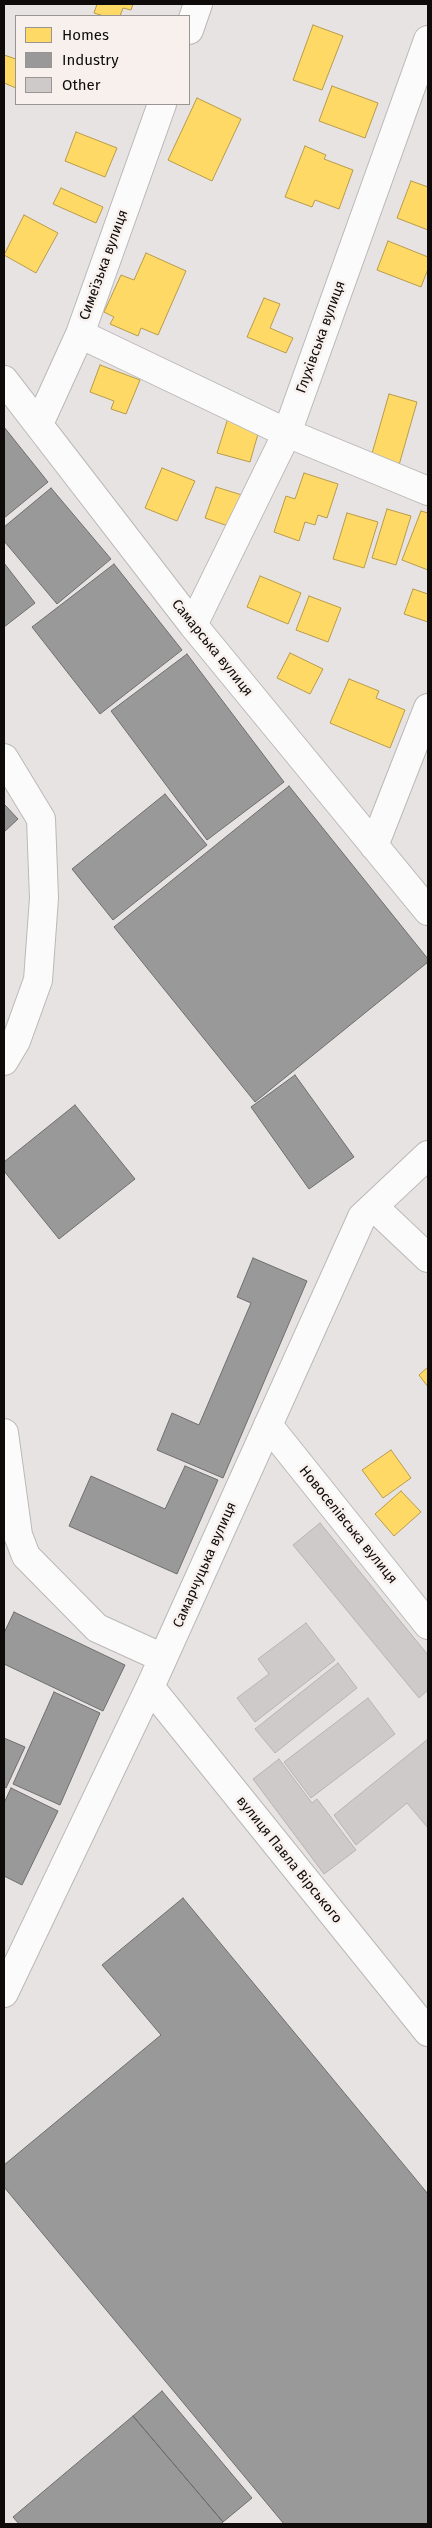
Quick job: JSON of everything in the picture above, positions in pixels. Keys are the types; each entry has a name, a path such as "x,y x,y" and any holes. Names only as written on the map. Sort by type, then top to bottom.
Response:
{"street":[{"path":"190,27 198,4"},
{"name":"Глухівська вулиця","path":"193,626 287,433 428,40"},
{"name":"Симеїзька вулиця","path":"39,424 80,334 162,105"},
{"path":"80,334 287,433 428,491"},
{"name":"Самарська вулиця","path":"4,380 193,626 428,911"},
{"path":"374,846 428,708"},
{"path":"4,758 41,820 44,898 38,980 16,1041 4,1060"},
{"name":"Самарчуцька вулиця","path":"4,1993 150,1687 362,1217 428,1155"},
{"path":"374,1206 428,1258"},
{"name":"Новоселівська вулиця","path":"268,1425 428,1625"},
{"path":"4,1433 18,1535 26,1556 97,1628 163,1658"},
{"name":"вулиця Павла Вірського","path":"150,1687 428,2032"}],"building: Homes":[{"path":"97,4 133,4 131,10 123,8 120,15 94,13"},
{"path":"313,25 343,36 322,90 293,80"},
{"path":"4,55 15,59 15,88 4,83"},
{"path":"332,86 378,103 365,138 319,121"},
{"path":"197,98 241,119 212,181 168,160"},
{"path":"76,132 117,148 105,177 65,161"},
{"path":"305,146 326,155 324,159 353,170 339,209 315,200 312,207 285,197"},
{"path":"411,181 428,187 428,230 397,218"},
{"path":"61,188 103,207 96,223 53,204"},
{"path":"24,215 58,233 36,273 4,255"},
{"path":"388,241 428,257 428,269 421,287 377,270"},
{"path":"146,253 186,271 158,335 141,328 138,336 110,324 114,317 104,312 121,275 134,280"},
{"path":"264,298 280,304 270,328 293,338 286,353 247,337"},
{"path":"100,365 140,380 126,414 111,409 114,401 90,392"},
{"path":"389,394 417,402 399,465 371,457"},
{"path":"228,418 260,427 250,462 217,453"},
{"path":"162,468 195,481 177,521 145,508"},
{"path":"304,473 338,484 327,518 318,515 315,525 305,522 299,541 274,532 286,496 295,499"},
{"path":"216,487 242,495 231,527 205,518"},
{"path":"387,509 411,516 396,565 372,558"},
{"path":"421,511 428,513 428,570 402,560"},
{"path":"347,513 378,522 364,568 333,559"},
{"path":"260,576 301,593 288,624 247,607"},
{"path":"413,589 428,594 428,622 404,614"},
{"path":"309,596 341,608 328,642 296,630"},
{"path":"290,653 323,669 310,694 277,678"},
{"path":"349,679 379,691 376,698 405,710 390,748 330,723"},
{"path":"428,1367 428,1387 419,1375"},
{"path":"391,1450 411,1478 383,1498 362,1470"},
{"path":"401,1491 421,1512 394,1536 375,1514"}],"building: Industry":[{"path":"4,427 48,482 4,518"},
{"path":"51,488 111,559 57,604 4,541 4,527"},
{"path":"4,563 35,603 4,627"},
{"path":"114,564 182,650 100,714 32,627"},
{"path":"187,654 284,782 207,840 111,711"},
{"path":"289,786 428,959 428,962 255,1102 114,927"},
{"path":"165,794 207,845 113,920 72,869"},
{"path":"4,804 18,819 4,832"},
{"path":"295,1075 354,1157 309,1189 251,1107"},
{"path":"75,1105 135,1179 59,1239 4,1171 4,1162"},
{"path":"253,1258 307,1281 223,1478 157,1450 172,1413 199,1425 251,1303 237,1297"},
{"path":"185,1466 218,1480 177,1574 69,1526 91,1476 165,1509"},
{"path":"14,1612 125,1665 103,1711 4,1664 4,1633"},
{"path":"54,1692 100,1713 60,1805 13,1784"},
{"path":"4,1738 25,1747 6,1788 4,1787"},
{"path":"11,1788 58,1811 22,1885 4,1876 4,1803"},
{"path":"183,1898 428,2194 428,2524 284,2524 4,2187 4,2165 161,2035 102,1965"},
{"path":"162,2391 252,2498 223,2522 133,2416"},
{"path":"133,2416 223,2522 221,2524 19,2524 13,2517"}],"building: Other":[{"path":"320,1523 428,1655 428,1690 419,1698 293,1545"},
{"path":"306,1623 335,1660 255,1722 237,1698 269,1674 258,1659"},
{"path":"338,1663 357,1688 275,1753 255,1729"},
{"path":"368,1698 395,1734 311,1798 284,1762"},
{"path":"428,1739 428,1828 407,1803 356,1845 334,1815"},
{"path":"279,1759 312,1803 317,1799 356,1850 324,1874 253,1779"}]}
